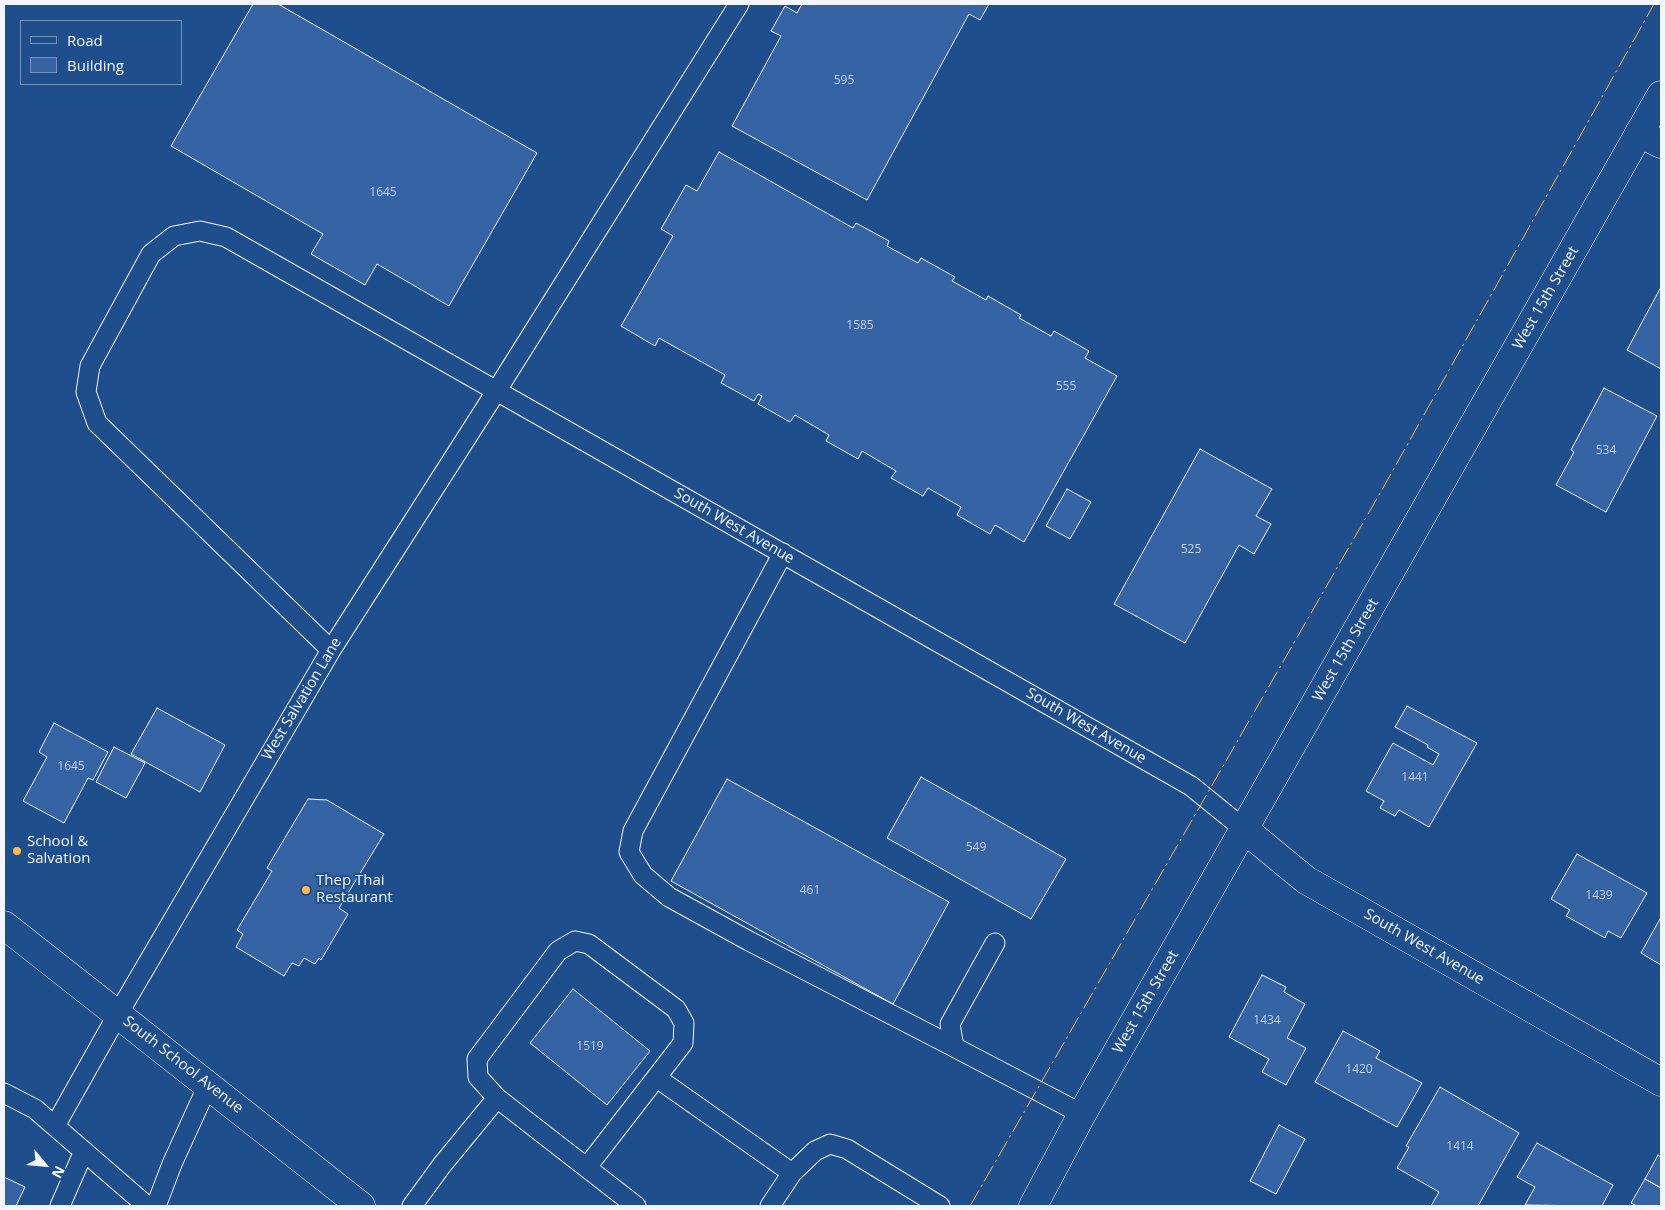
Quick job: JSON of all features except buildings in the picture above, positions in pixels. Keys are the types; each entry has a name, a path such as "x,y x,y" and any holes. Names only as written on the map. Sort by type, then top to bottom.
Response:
{"main road":[{"name":"West 15th Street","path":"1033,1206 1082,1114 1244,829 1650,139 1661,95"},
{"name":"South West Avenue","path":"1244,829 1306,880 1661,1082"},
{"name":"South School Avenue","path":"4,925 362,1206"}],"lane":[{"name":"West Salvation Lane","path":"55,1126 330,650 497,390 739,4"},
{"name":"South West Avenue","path":"330,650 97,422 86,392 90,366 151,254 174,236 200,231 226,237 1192,786 1244,829"},
{"path":"783,553 632,831 629,852 643,875 669,897 749,941 1082,1114"},
{"path":"588,1167 683,1043 684,1022 676,1009 589,944 575,941 558,950 477,1059 478,1077 497,1098 636,1206"},
{"path":"954,1047 950,1024 995,943"},
{"path":"657,1078 792,1173"},
{"path":"156,1206 172,1164 208,1085"},
{"path":"4,1093 35,1110 147,1206"},
{"path":"412,1206 442,1165 497,1098"},
{"path":"770,1206 792,1173 815,1151 830,1144 847,1149 940,1206"},
{"path":"60,1206 84,1151"}],"power":[{"path":"970,1206 1383,488 1654,4"}],"place":[{"name":"School & Salvation","path":"17,851"},
{"name":"Thep Thai Restaurant","path":"306,890"}]}
